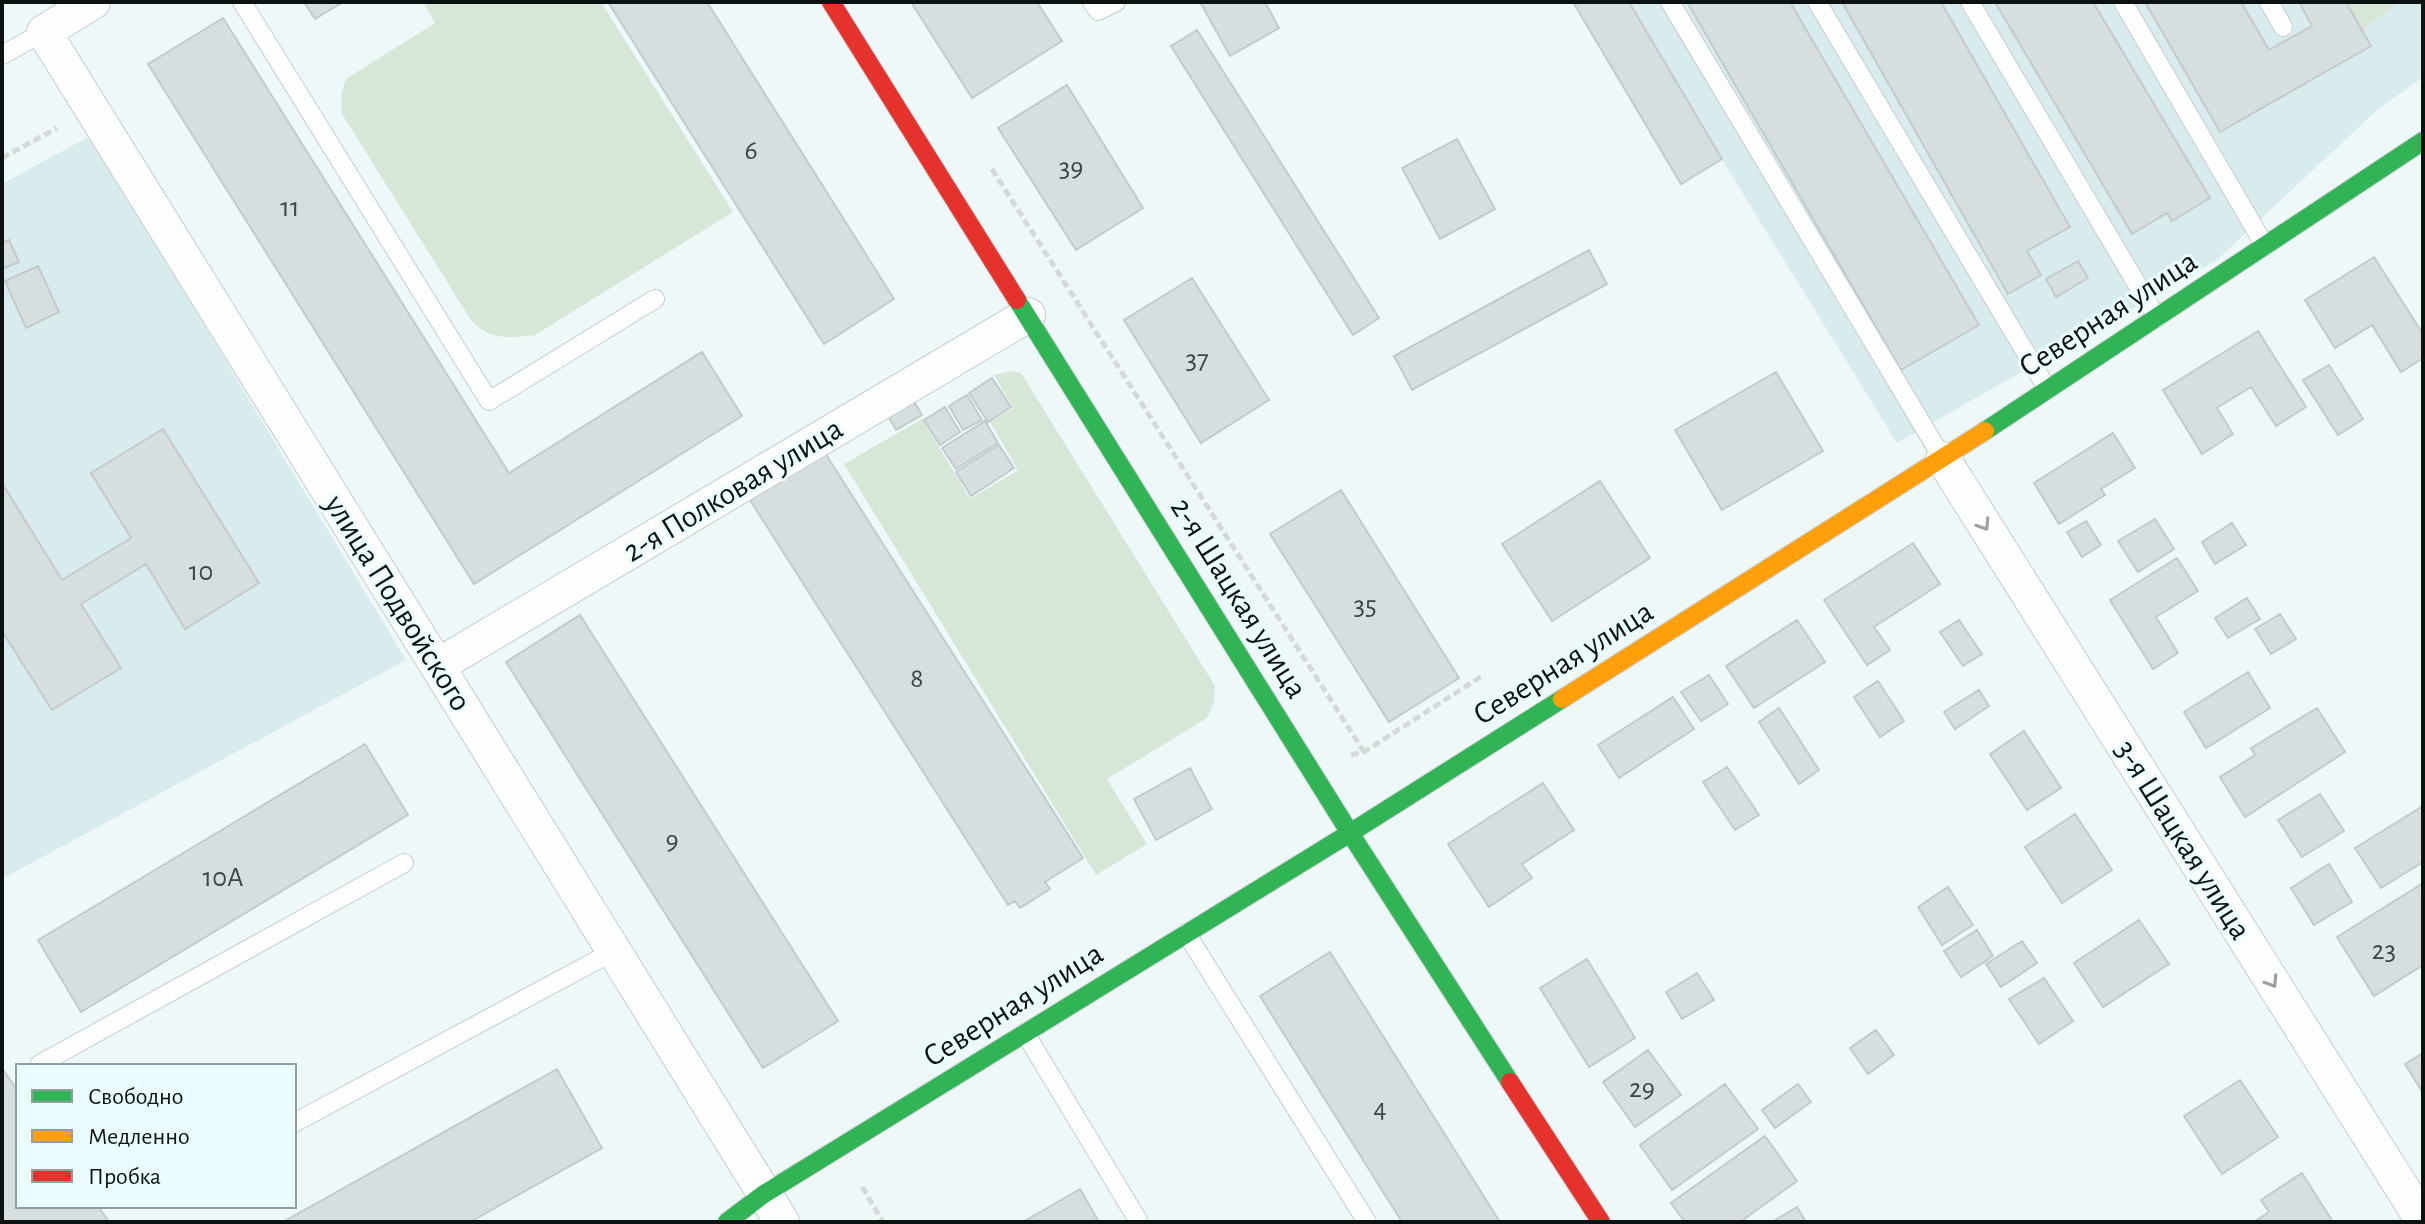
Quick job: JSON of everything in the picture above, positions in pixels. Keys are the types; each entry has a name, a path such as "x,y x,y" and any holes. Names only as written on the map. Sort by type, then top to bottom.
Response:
{"street":[{"path":"44,32 93,2"},
{"name":"2-я Шацкая улица","path":"831,2 1307,765 1601,1222"},
{"name":"улица Подвойского","path":"44,32 773,1208"},
{"name":"Северная улица","path":"727,1222 773,1208 1025,1033 1350,833 1943,459 2423,141"},
{"name":"2-я Полковая улица","path":"437,666 1028,315"},
{"name":"3-я Шацкая улица","path":"1943,459 2423,1221"}],"lane":[{"path":"242,2 489,401 655,299"},
{"path":"1092,2 1098,11 1116,2"},
{"path":"1670,2 1943,459"},
{"path":"1817,2 2048,390"},
{"path":"1970,2 2157,318"},
{"path":"2123,2 2265,246"},
{"path":"2269,2 2283,27"},
{"path":"2,55 44,32"},
{"path":"40,1064 404,863"},
{"path":"1186,933 1367,1222"},
{"path":"296,1122 614,951"},
{"path":"1025,1033 1139,1222"}],"path":[{"path":"2,158 92,110"},
{"path":"988,163 1364,752"},
{"path":"1307,765 1364,752 1482,676"}],"shaded area":[{"path":"1573,2 2423,2 2423,77 2376,111 2217,260 1897,443 1722,160 1681,184"},
{"path":"90,136 406,660 2,879 2,184"}],"green space":[{"path":"423,2 601,2 733,212 535,335 493,335 478,327 342,114 341,95 346,79 435,23"},
{"path":"2346,2 2400,2 2362,30"},
{"path":"1012,371 1021,373 1215,686 1214,702 1207,718 1107,779 1147,844 1096,875 844,464 922,419 970,499 1018,470 990,422 1013,408 994,375"}],"building":[{"path":"304,2 343,2 315,19"},
{"path":"608,2 707,2 894,299 824,344"},
{"path":"911,2 1037,2 1062,41 972,98"},
{"path":"1200,2 1265,2 1279,28 1230,56"},
{"path":"1573,2 1629,2 1722,159 1681,184"},
{"path":"1687,2 1790,2 1979,325 1901,370"},
{"path":"1842,2 1941,2 2070,227 2027,251 2041,275 2008,294"},
{"path":"1995,2 2093,2 2210,198 2172,221 2167,213 2132,234"},
{"path":"2145,2 2241,2 2269,50 2312,26 2299,2 2346,2 2371,46 2220,132"},
{"path":"223,18 509,473 702,352 742,416 474,584 148,64"},
{"path":"1197,30 1379,318 1353,335 1171,46"},
{"path":"1067,85 1143,208 1076,250 998,128"},
{"path":"1457,139 1495,209 1440,239 1402,168"},
{"path":"9,240 19,262 2,269 2,243"},
{"path":"1589,250 1607,284 1412,390 1394,356"},
{"path":"2374,257 2423,334 2423,358 2401,372 2372,325 2335,348 2305,300"},
{"path":"2078,261 2088,278 2056,297 2046,279"},
{"path":"38,266 59,312 26,328 5,281"},
{"path":"1192,278 1269,400 1201,443 1124,320"},
{"path":"2258,331 2306,407 2276,426 2251,387 2217,408 2233,434 2202,454 2163,390"},
{"path":"2329,365 2363,419 2338,435 2303,380"},
{"path":"1776,372 1823,451 1722,510 1675,430"},
{"path":"992,378 1011,407 988,422 969,393"},
{"path":"900,379 922,415 896,430 875,394"},
{"path":"967,395 982,420 963,430 949,406"},
{"path":"945,407 960,432 940,445 924,420"},
{"path":"985,421 998,443 956,469 942,448"},
{"path":"163,429 259,583 185,629 146,564 81,604 121,668 52,710 2,631 2,483 62,580 131,538 91,473"},
{"path":"2113,433 2135,468 2101,489 2105,495 2059,524 2034,483"},
{"path":"999,445 1014,468 971,496 956,472"},
{"path":"825,453 1083,858 1045,882 1050,889 1020,908 1015,901 1008,905 750,500"},
{"path":"1600,481 1650,558 1552,621 1502,544"},
{"path":"1341,490 1459,678 1389,722 1270,534"},
{"path":"2155,519 2174,549 2138,572 2118,541"},
{"path":"2086,521 2101,545 2082,557 2067,532"},
{"path":"2232,523 2246,545 2215,564 2202,542"},
{"path":"1913,543 1940,584 1874,627 1890,650 1867,665 1824,600"},
{"path":"2177,558 2198,591 2156,617 2178,653 2153,669 2110,600"},
{"path":"2247,598 2260,619 2228,638 2215,618"},
{"path":"2280,614 2296,639 2271,654 2255,629"},
{"path":"580,615 838,1021 763,1068 506,662"},
{"path":"1797,620 1825,662 1754,708 1726,666"},
{"path":"1959,620 1982,654 1963,666 1940,632"},
{"path":"2248,672 2270,708 2206,748 2184,712"},
{"path":"1709,675 1728,704 1701,721 1681,692"},
{"path":"1878,681 1904,721 1880,737 1854,697"},
{"path":"1979,690 1989,706 1955,729 1944,712"},
{"path":"1673,697 1694,729 1619,778 1598,745"},
{"path":"1779,708 1819,770 1799,784 1759,722"},
{"path":"2317,708 2345,752 2245,817 2220,777 2255,755 2251,748"},
{"path":"2024,731 2061,788 2027,810 1990,754"},
{"path":"365,744 408,815 81,1012 38,940"},
{"path":"1727,767 1759,815 1735,830 1703,782"},
{"path":"1190,768 1212,809 1156,840 1134,799"},
{"path":"1543,783 1574,830 1522,864 1532,878 1489,907 1448,844"},
{"path":"2320,794 2344,831 2302,857 2278,820"},
{"path":"2423,806 2423,862 2381,888 2355,848"},
{"path":"2075,814 2112,870 2062,903 2025,847"},
{"path":"2329,864 2352,902 2314,925 2291,888"},
{"path":"2423,883 2423,965 2374,996 2337,937"},
{"path":"1948,887 1973,925 1942,945 1918,907"},
{"path":"2139,920 2169,964 2103,1007 2074,963"},
{"path":"1977,930 1993,956 1961,977 1944,951"},
{"path":"2022,941 2037,963 2001,987 1986,964"},
{"path":"1330,952 1500,1222 1402,1222 1260,996"},
{"path":"1587,959 1635,1038 1589,1067 1540,988"},
{"path":"1697,973 1714,1000 1682,1019 1666,992"},
{"path":"2044,978 2073,1021 2039,1044 2009,999"},
{"path":"1876,1030 1894,1055 1868,1074 1850,1048"},
{"path":"1648,1050 1681,1095 1635,1127 1603,1082"},
{"path":"2423,1053 2423,1093 2405,1064"},
{"path":"2,1068 16,1088 16,1208 99,1208 109,1222 2,1222"},
{"path":"557,1069 602,1148 470,1222 283,1222"},
{"path":"2240,1080 2278,1137 2222,1174 2184,1116"},
{"path":"1725,1084 1758,1129 1672,1190 1640,1145"},
{"path":"1798,1084 1811,1102 1775,1128 1762,1110"},
{"path":"1765,1136 1797,1181 1740,1222 1685,1222 1671,1203"},
{"path":"2302,1173 2333,1222 2254,1222 2269,1212 2261,1200"},
{"path":"1080,1189 1099,1222 1023,1222"},
{"path":"1797,1207 1806,1222 1772,1222"}],"traffic: fast":[{"path":"1985,431 2423,141"},
{"path":"1017,300 1350,833 1510,1082"},
{"path":"727,1222 764,1194 1562,699"}],"traffic: slow":[{"path":"1562,699 1985,431"}],"traffic: jam":[{"path":"831,2 1017,300"},
{"path":"1510,1082 1601,1222"}]}
